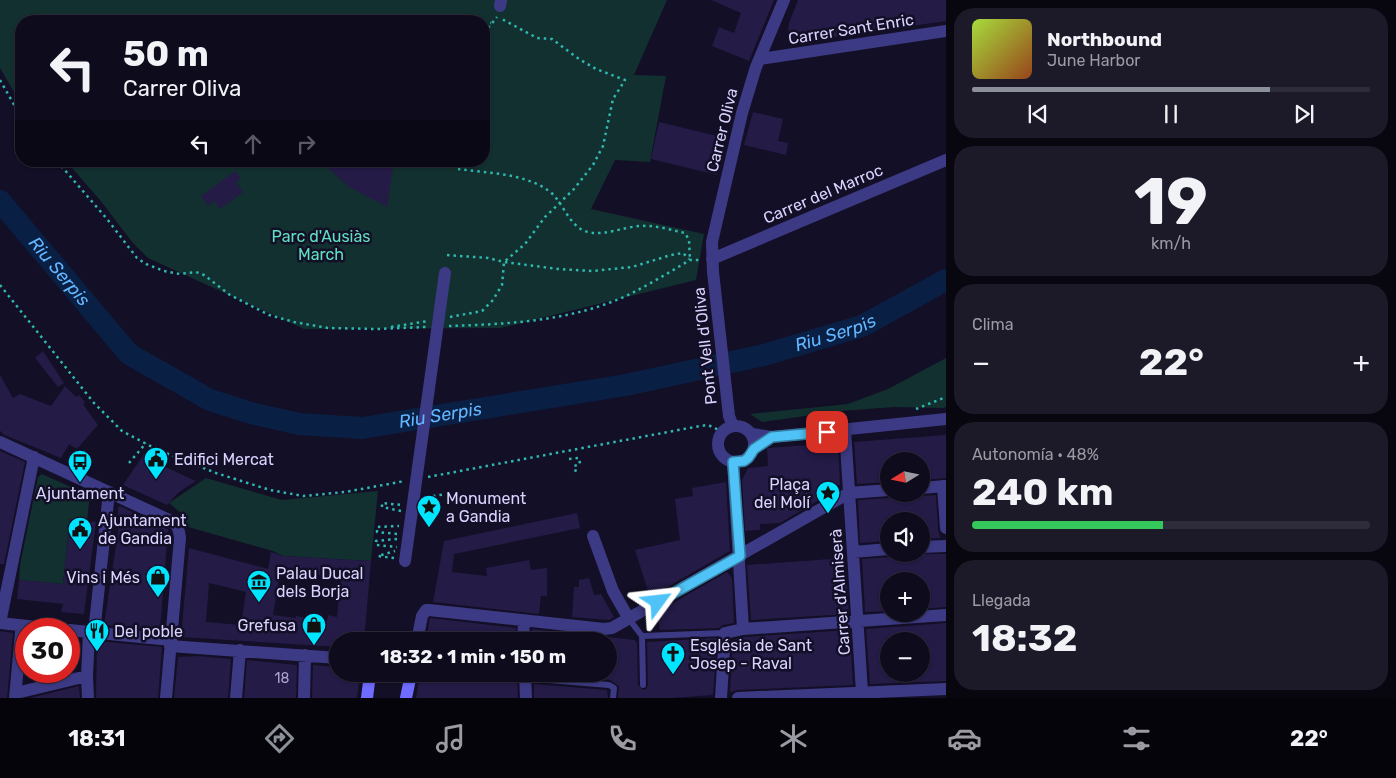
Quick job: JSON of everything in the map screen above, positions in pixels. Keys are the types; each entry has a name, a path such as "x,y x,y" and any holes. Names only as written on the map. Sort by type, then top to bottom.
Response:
{"street":[{"name":"Carrer Oliva","path":"713,272 712,242 745,104 756,68 784,0"},
{"name":"Carrer Sant Enric","path":"760,59 946,31"},
{"name":"Carrer del Marroc","path":"712,259 946,160"},
{"path":"401,561 445,272"},
{"name":"Pont Vell d’Oliva","path":"713,272 728,425"},
{"path":"772,437 754,449 744,461 733,462 724,457 719,448 719,439 728,425 743,427 752,434 772,437 946,419"},
{"name":"Carrer d'Almiserà","path":"845,430 862,692"},
{"path":"752,434 754,449"},
{"path":"0,442 167,519 179,528 180,543 166,698"},
{"path":"15,628 0,623 34,457"},
{"path":"733,462 743,629"},
{"path":"930,487 944,486 946,528"},
{"path":"419,632 422,616 426,610 604,629 612,628 849,493 880,491"},
{"path":"88,698 87,676 90,635 109,492"},
{"path":"593,536 613,591 629,619"},
{"path":"930,547 946,546"},
{"path":"853,552 880,550"},
{"path":"721,698 725,634 743,629 946,615"},
{"path":"523,632 524,621"},
{"path":"80,633 240,650 329,657"},
{"path":"80,635 90,635"},
{"path":"236,698 240,650"},
{"path":"304,698 305,655"},
{"path":"17,683 16,696 87,676"},
{"path":"367,698 369,682"},
{"path":"406,698 409,682"},
{"path":"525,682 526,698"},
{"path":"738,698 946,689"}],"lane":[{"path":"629,619 642,636 643,685"},
{"path":"642,636 725,634"},
{"path":"581,682 609,685 614,688 613,698"}],"path":[{"path":"491,23 499,8 538,38 552,40 596,70 625,80 613,99 603,146 588,171 574,189 545,217 525,244 504,262"},
{"path":"0,80 15,106"},
{"path":"62,167 107,219 137,258 164,272 180,274 196,272 204,275 230,295 269,315 294,322 328,328 377,329 427,326"},
{"path":"458,169 499,174 538,184 551,192 578,227 588,232 600,233 645,226 685,233 689,240 690,260"},
{"path":"447,255 488,258 558,269 592,271 632,267 683,253 690,260"},
{"path":"446,326 513,323 581,312 630,294 690,260 712,259"},
{"path":"0,285 94,404 122,431 173,456 270,490 303,496 324,495 411,480"},
{"path":"913,423 916,409 946,397"},
{"path":"420,478 700,426 728,425"},
{"path":"129,463 146,443"},
{"path":"569,459 579,458 580,464 574,466 576,472"},
{"path":"401,482 402,487"},
{"path":"432,496 447,494"},
{"path":"400,516 401,510 382,507 382,503 402,505 403,499"},
{"path":"400,521 399,526 377,527 376,532 399,534 398,538 376,541 376,545 397,547 397,550 378,556 395,558 401,561"}],"green space":[{"name":"Parc d'Ausiàs March","path":"0,0 667,0 634,75 666,76 650,162 615,160 591,209 704,234 696,280 501,328 304,329 148,258 132,242 100,200 71,167 490,167 490,15 15,15 15,94 0,68"},
{"path":"946,358 946,407 943,408 894,407 841,411 762,422 750,414 848,404 888,389"},
{"path":"42,474 90,494 87,521 70,519 63,584 19,580 20,565 38,477"},
{"path":"206,478 282,500 378,491 371,561 283,556 273,551 188,527 183,515 169,503"}],"building":[{"path":"711,0 774,0 749,61 712,46 719,27 734,33 741,13"},
{"path":"798,0 946,0 946,21 800,42 793,38 788,30"},
{"path":"753,112 783,119 778,141 788,143 786,155 744,145"},
{"path":"659,122 725,138 717,175 651,159"},
{"path":"327,167 393,167 387,207 349,187"},
{"path":"235,171 241,178 236,182 243,192 220,209 214,201 208,206 201,196"},
{"path":"43,351 64,383 58,387 35,358"},
{"path":"0,375 13,398 20,394 51,406 65,386 76,397 79,395 85,402 83,404 98,425 77,449 69,444 61,458 2,434 0,431"},
{"path":"946,435 946,478 930,479 930,452 880,452 880,483 857,484 854,442"},
{"path":"838,443 840,485 819,487 819,500 780,523 760,524 760,530 745,531 742,480 748,468 768,466 767,448"},
{"path":"0,451 25,462 4,564 0,564"},
{"path":"144,454 158,460 157,463 196,481 179,492 167,505 123,485"},
{"path":"726,482 730,551 650,597 635,550 680,540 675,499 693,496 692,488"},
{"path":"930,495 936,495 940,538 930,539 930,512 880,512 880,542 860,543 858,500 880,499 880,502 930,502"},
{"path":"120,506 168,529 160,631 104,625 120,519 118,517 118,507"},
{"path":"577,513 580,528 454,554 452,572 487,576 486,568 529,560 531,570 547,568 547,596 541,596 539,614 433,602 444,541"},
{"name":"Ajuntament de Gandia","path":"70,519 96,522 84,614 61,612 63,604 17,599 19,580 63,584"},
{"path":"189,548 268,569 271,552 283,556 371,561 365,632 329,632 329,646 181,637","holes":["280,573 341,576 337,617 328,615 327,621 296,616 296,618 273,615","209,583 246,592 241,625 206,622"]},
{"path":"930,554 946,554 946,607 930,608 930,572 880,572 880,611 865,612 862,559 880,558 880,562 930,562"},
{"path":"845,558 849,614 751,620 747,565"},
{"path":"727,572 732,578 734,623 723,625 719,628 660,630 657,612"},
{"path":"589,578 594,595 601,594 614,617 609,620 572,617 574,587 579,587 579,580"},
{"path":"430,618 516,628 516,632 428,632"},
{"path":"946,623 946,681 930,682 930,632 880,632 880,682 921,682 870,684 866,629"},
{"path":"532,629 557,632 532,632"},
{"path":"850,630 853,685 738,690 730,692 733,640 744,637"},
{"path":"0,631 13,633 7,698 0,698"},
{"path":"617,638 635,640 637,642 638,685 643,690 648,685 647,642 717,638 713,695 671,698 618,698 619,686 613,682 617,682"},
{"path":"97,641 162,647 158,698 96,698"},
{"path":"198,656 231,659 228,698 174,698 178,657"},
{"path":"247,660 297,665 296,698 244,698"},
{"path":"313,665 329,666 329,682 359,682 357,698 312,698"},
{"path":"419,682 517,682 518,698 416,698"},
{"path":"534,684 607,690 608,698 534,698"},
{"path":"79,686 80,698 30,698"}],"waterway":[{"name":"Riu Serpis","path":"0,201 129,354 210,400 251,413 299,424 362,428 626,385 764,355 862,326 946,280"}],"place":[{"name":"Edifici Mercat","path":"156,480"},
{"name":"Ajuntament","path":"80,483"},
{"name":"Plaça del Molí","path":"828,514"},
{"name":"Monument a Gandia","path":"429,528"},
{"name":"Ajuntament de Gandia","path":"80,550"},
{"name":"Vins i Més","path":"158,598"},
{"name":"Palau Ducal dels Borja","path":"259,603"},
{"name":"Grefusa","path":"314,646"},
{"name":"Del poble","path":"97,652"},
{"name":"Església de Sant Josep - Raval","path":"673,675"}],"route":[{"path":"658,602 740,556 733,462 744,461 752,454 754,449 772,437 827,432"}]}
